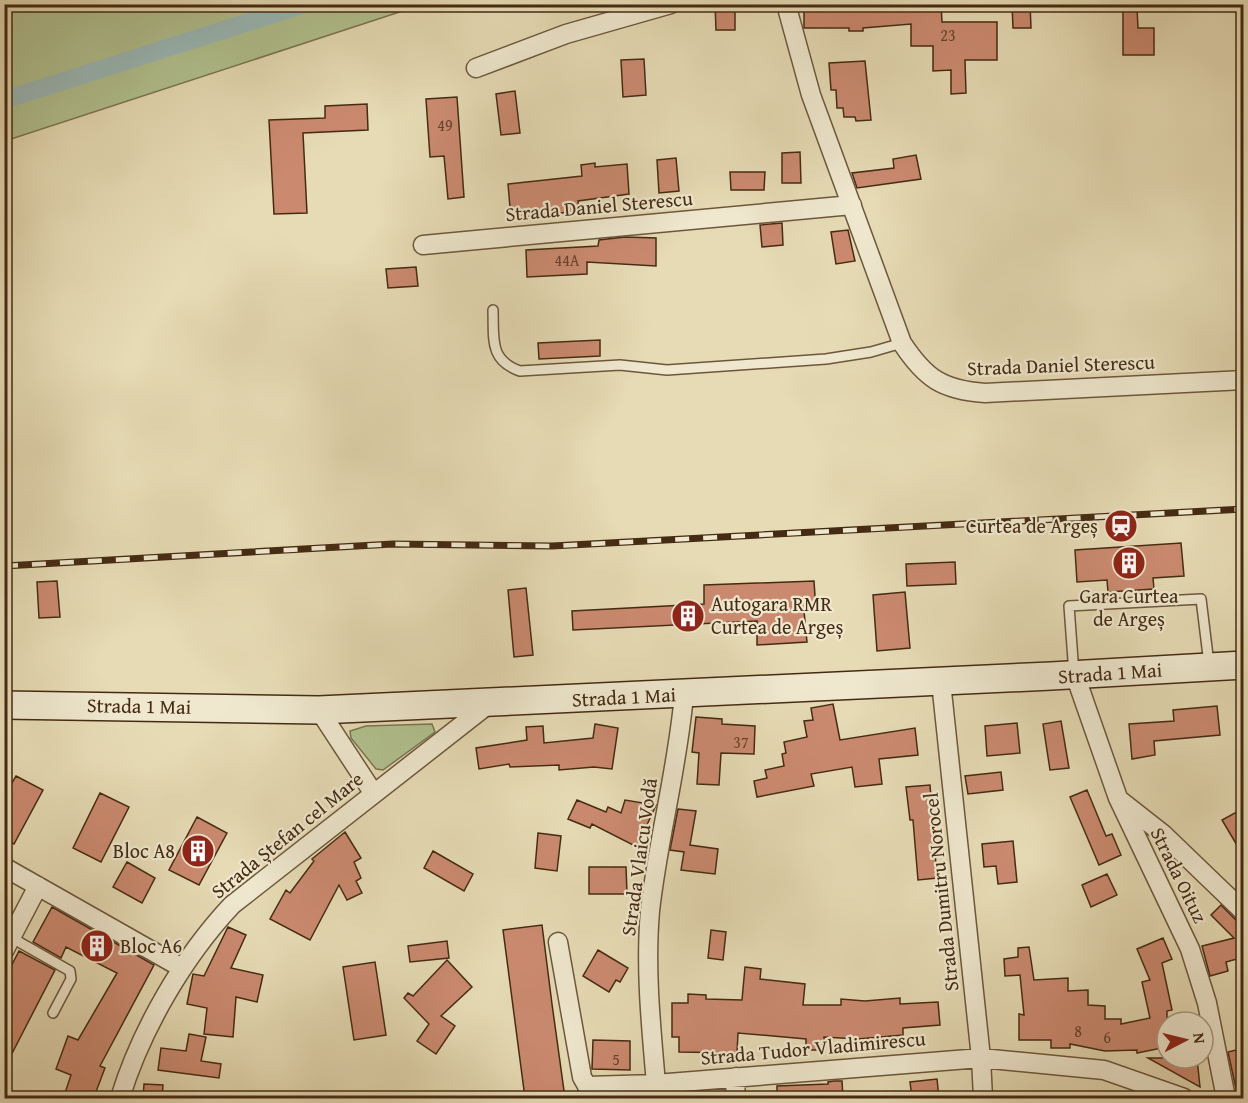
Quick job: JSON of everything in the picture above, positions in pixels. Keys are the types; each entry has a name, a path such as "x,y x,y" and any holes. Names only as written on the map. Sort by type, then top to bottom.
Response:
{"main road":[{"name":"Strada 1 Mai","path":"4,705 320,710 490,704 1244,665"}],"street":[{"path":"476,69 566,34 671,4"},
{"name":"Strada Daniel Sterescu","path":"786,4 811,95 902,343 916,364 934,381 960,392 985,393 1244,380"},
{"name":"Strada Daniel Sterescu","path":"423,245 852,205"},
{"name":"Strada Oituz","path":"1075,675 1118,798 1190,949 1201,980 1226,1098"},
{"name":"Strada Dumitru Norocel","path":"941,682 981,1058 982,1098"},
{"name":"Strada Vlaicu Vodă","path":"655,1091 648,943 652,896 681,735 684,694"},
{"name":"Strada Ștefan cel Mare","path":"120,1098 140,1046 182,968 207,931 232,905 490,704"},
{"path":"320,710 374,794"},
{"path":"1118,798 1163,834 1244,912"},
{"path":"1143,852 1163,834"},
{"path":"4,867 182,968"},
{"path":"8,944 38,886"},
{"name":"Strada Tudor Vladimirescu","path":"558,942 584,1083 591,1087 655,1091 736,1077 981,1058 1104,1070 1184,1098"},
{"path":"735,1098 736,1077"}],"lane":[{"path":"492,310 495,352 505,366 520,371 620,365 667,370 826,358 871,352 902,343"},
{"path":"1075,675 1069,606 1201,600 1209,667"},
{"path":"8,944 70,971 71,979 53,1013"}],"green space":[{"path":"5,4 421,4 421,5 5,141"},
{"path":"432,724 435,732 383,770 376,769 351,738 350,731 366,726"}],"building":[{"path":"715,4 735,4 735,30 716,30"},
{"path":"804,4 941,4 942,22 997,22 997,60 965,60 966,93 951,94 951,70 933,71 933,46 911,46 911,24 863,28 863,31 849,31 849,28 804,28"},
{"path":"1012,4 1030,4 1031,28 1013,28"},
{"path":"1123,8 1137,8 1138,28 1154,28 1154,55 1123,55"},
{"path":"644,59 646,95 623,97 621,60"},
{"path":"865,61 871,120 856,121 855,117 844,117 843,108 837,108 836,90 831,90 829,63"},
{"path":"515,91 520,133 501,135 496,94"},
{"path":"457,97 464,197 448,199 444,156 430,157 426,99"},
{"path":"367,104 368,130 303,133 307,213 274,214 269,120 325,118 325,106"},
{"path":"800,152 801,183 782,183 782,153"},
{"path":"916,155 921,179 857,188 852,173 894,168 893,159"},
{"path":"676,158 679,191 659,193 657,160"},
{"path":"595,163 595,167 627,164 629,194 578,201 579,211 511,219 508,184 582,176 581,165"},
{"path":"730,172 765,172 764,190 731,190"},
{"path":"782,223 783,245 762,247 760,225"},
{"path":"848,230 855,261 836,264 831,232"},
{"path":"625,237 656,238 656,266 587,262 587,274 527,277 526,250 598,246 599,240"},
{"path":"416,267 418,286 388,288 386,269"},
{"path":"600,340 600,356 539,359 538,343"},
{"name":"Gara Curtea de Argeș","path":"1181,543 1184,576 1153,578 1154,589 1108,592 1107,580 1077,582 1075,550"},
{"path":"955,562 956,584 907,586 906,564"},
{"path":"57,581 60,617 39,618 37,582"},
{"name":"Autogara RMR Curtea de Argeș","path":"814,581 816,611 804,611 807,642 757,645 757,621 573,630 572,611 704,604 704,585"},
{"path":"526,588 533,655 514,657 508,590"},
{"path":"905,592 910,648 877,651 873,595"},
{"path":"833,704 840,740 915,728 918,755 879,759 882,784 855,787 852,767 811,774 814,786 757,797 754,781 767,778 765,770 784,766 782,754 786,753 784,742 807,737 804,721 813,720 811,708"},
{"path":"1217,706 1220,735 1154,741 1155,755 1132,759 1129,724 1174,721 1173,710"},
{"path":"696,717 722,719 722,724 755,726 754,754 721,753 719,785 697,784 699,753 692,752"},
{"path":"1061,721 1069,768 1050,770 1043,724"},
{"path":"1017,723 1020,753 987,756 985,726"},
{"path":"595,724 618,728 612,769 594,767 559,770 559,765 510,767 509,764 479,769 476,748 527,740 526,727 543,726 544,743 593,738"},
{"path":"1001,772 1003,790 968,794 965,776"},
{"path":"16,776 43,790 14,844 4,839 4,797"},
{"path":"930,785 937,878 918,880 913,820 910,820 906,787"},
{"path":"1087,790 1106,836 1112,834 1121,855 1099,865 1070,797"},
{"path":"100,793 129,807 101,862 73,848"},
{"path":"577,800 606,812 608,807 621,813 625,800 656,805 637,847 592,824 590,828 568,819"},
{"path":"1244,808 1244,857 1222,820"},
{"path":"678,809 696,811 690,845 718,849 715,874 681,870 684,852 670,850"},
{"name":"Bloc A8","path":"197,817 227,833 199,885 169,870"},
{"path":"345,832 361,858 354,862 361,878 356,881 362,893 347,900 339,885 310,940 270,919 286,890 290,893 314,861 312,859"},
{"path":"538,833 561,836 557,871 535,868"},
{"path":"1013,841 1017,882 998,884 996,866 984,867 982,844"},
{"path":"433,851 473,874 464,891 424,868"},
{"path":"127,862 155,878 142,903 113,887"},
{"path":"589,867 626,867 627,894 589,894"},
{"path":"1107,874 1117,895 1091,907 1082,885"},
{"path":"1221,905 1236,920 1244,923 1244,957 1226,962 1228,971 1210,976 1202,946 1234,938 1211,915"},
{"path":"52,907 154,965 100,1066 105,1068 94,1097 83,1093 80,1098 65,1093 71,1075 56,1069 68,1036 78,1040 117,973 66,947 61,958 33,942"},
{"path":"542,925 565,1098 525,1098 503,930"},
{"path":"228,927 246,935 231,968 263,975 257,1002 236,997 233,1037 204,1034 207,1008 187,1004 193,974 204,976"},
{"path":"711,930 726,932 723,960 708,958"},
{"path":"1163,938 1172,959 1162,963 1172,1010 1155,1010 1155,1049 1137,1053 1137,1050 1105,1051 1070,1044 1070,1048 1051,1048 1051,1040 1019,1040 1019,1014 1024,1015 1020,975 1005,976 1004,959 1018,957 1018,948 1029,947 1034,980 1068,978 1068,991 1088,990 1088,1005 1105,1006 1105,1019 1121,1019 1121,1024 1150,1018 1142,982 1150,980 1137,949"},
{"path":"447,941 449,958 410,962 408,946"},
{"path":"598,950 628,968 620,982 616,980 609,992 583,976"},
{"path":"19,951 55,970 4,1069 4,980"},
{"path":"447,960 472,987 441,1016 455,1026 436,1054 417,1041 429,1024 404,998 408,993 413,996"},
{"path":"375,962 386,1035 354,1040 343,967"},
{"path":"745,967 761,969 760,979 805,984 803,1005 841,1005 841,999 865,1001 900,998 900,1004 938,1002 940,1025 903,1028 903,1035 858,1039 824,1037 824,1050 806,1050 806,1039 738,1033 737,1053 679,1052 679,1037 672,1037 672,1003 688,1003 688,994 706,995 706,999 742,1000"},
{"path":"189,1034 206,1037 201,1061 221,1064 219,1078 158,1070 161,1048 186,1051"},
{"path":"593,1040 630,1041 630,1070 592,1069"},
{"path":"1244,1048 1244,1098 1238,1098 1228,1052"},
{"path":"1170,1070 1198,1070 1200,1087"},
{"path":"937,1079 939,1098 912,1098 910,1082"},
{"path":"842,1081 843,1098 777,1098 777,1086 828,1084"},
{"path":"144,1084 163,1085 162,1098 143,1098"}],"waterway":[{"path":"4,100 305,4"}],"railway":[{"path":"4,566 393,544 552,546 1244,509"}],"place":[{"name":"Curtea de Argeș","path":"1121,526"},
{"name":"Gara Curtea de Argeș","path":"1129,563"},
{"name":"Autogara RMR Curtea de Argeș","path":"688,616"},
{"name":"Bloc A8","path":"198,851"},
{"name":"Bloc A6","path":"97,946"}]}
